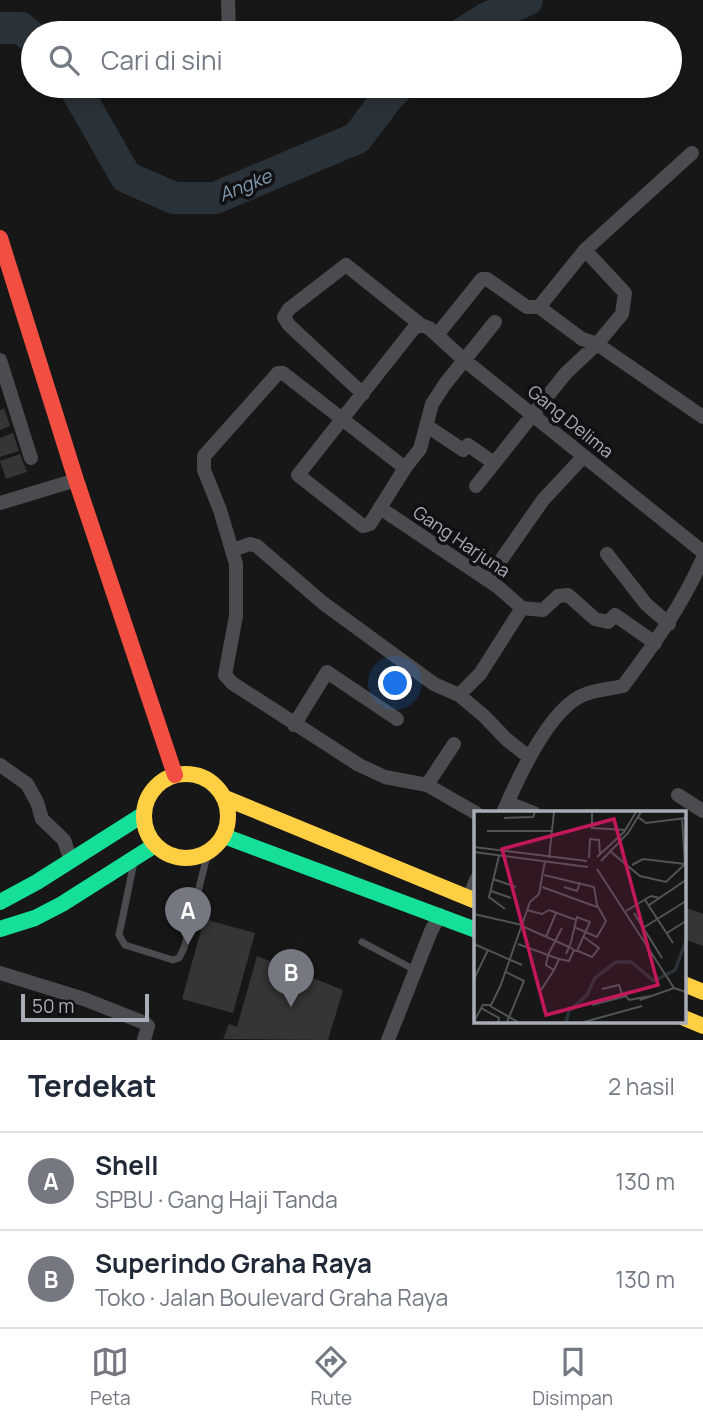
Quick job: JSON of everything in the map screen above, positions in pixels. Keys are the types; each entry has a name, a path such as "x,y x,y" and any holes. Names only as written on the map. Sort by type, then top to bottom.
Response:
{"main road":[{"path":"0,238 76,480 175,775"},
{"path":"175,775 198,776 218,789 225,799 229,817 224,836 208,852 186,858 175,857 155,845 146,831 146,801 163,781 175,775"},
{"path":"225,799 472,900"},
{"path":"0,902 37,882 144,814"},
{"path":"224,836 474,930"},
{"path":"2,924 35,918 155,845"},
{"path":"686,985 703,992"},
{"path":"686,1019 703,1026"}],"street":[{"path":"228,0 229,21"},
{"path":"538,307 586,250 692,153"},
{"path":"476,486 566,373 597,344 622,314 625,293 586,250"},
{"name":"Gang Delima","path":"363,394 289,325 284,317 289,309 346,265 418,327 437,335 703,558"},
{"path":"437,335 482,279 487,279 527,307 538,307 582,339 597,344 703,417"},
{"path":"418,327 298,475 363,527 370,524 420,449 432,404 463,359 495,323"},
{"path":"0,360 31,458"},
{"path":"405,468 282,373 278,373 204,456 204,470 233,550 237,584 236,616 225,675 232,683 294,725 359,765 385,777 427,785 474,811"},
{"path":"427,426 463,450 468,445 494,463"},
{"path":"487,580 542,500 584,456"},
{"path":"0,503 76,480"},
{"name":"Gang Harjuna","path":"380,508 487,580 522,608"},
{"path":"233,550 250,544 257,546 323,603 434,684 459,695 529,757"},
{"path":"607,554 646,604 669,624"},
{"path":"522,811 505,808 529,757 556,718 580,696 624,686 669,624 703,558"},
{"path":"459,695 480,674 522,608 543,610 558,596 568,595 595,619 608,622 615,615 655,643"},
{"path":"294,725 327,672 397,719"},
{"path":"427,785 454,744"},
{"path":"0,765 27,784 37,802 42,819 64,840 71,861"},
{"path":"678,794 703,811"},
{"path":"388,1040 431,931 440,915"},
{"path":"0,973 84,999 145,1023 146,1033"}],"lane":[{"path":"135,858 119,935 121,941 173,960 179,958 184,948 208,852"},
{"path":"362,942 415,970"}],"building":[{"path":"4,408 10,426 0,430 0,410"},
{"path":"13,433 19,451 0,457 0,438"},
{"path":"20,454 27,472 6,479 0,461"},
{"path":"686,908 703,914 703,946 686,940"},
{"path":"204,919 255,933 233,1013 182,999"},
{"path":"257,956 343,990 328,1040 223,1039 229,1024 237,1027"}],"waterway":[{"name":"Angke","path":"482,21 527,0"},
{"name":"Angke","path":"0,28 21,28"},
{"name":"Angke","path":"81,98 126,177 174,198 215,198 357,138 387,98"}],"traffic: fast":[{"path":"0,902 37,882 144,814"},
{"path":"224,836 474,929"},
{"path":"0,929 35,918 62,904 155,845"}],"traffic: slow":[{"path":"186,774 202,777 216,786 225,800 228,816 225,832 216,846 202,855 186,858 170,855 156,846 147,832 144,816 147,800 156,786 170,777 186,774"},
{"path":"225,798 474,900"},
{"path":"686,985 703,992"},
{"path":"686,1019 703,1026"}],"traffic: jam":[{"path":"0,238 76,480 175,775"}],"place":[{"name":"Shell","path":"188,945"},
{"name":"Superindo Graha Raya","path":"291,1007"}]}
